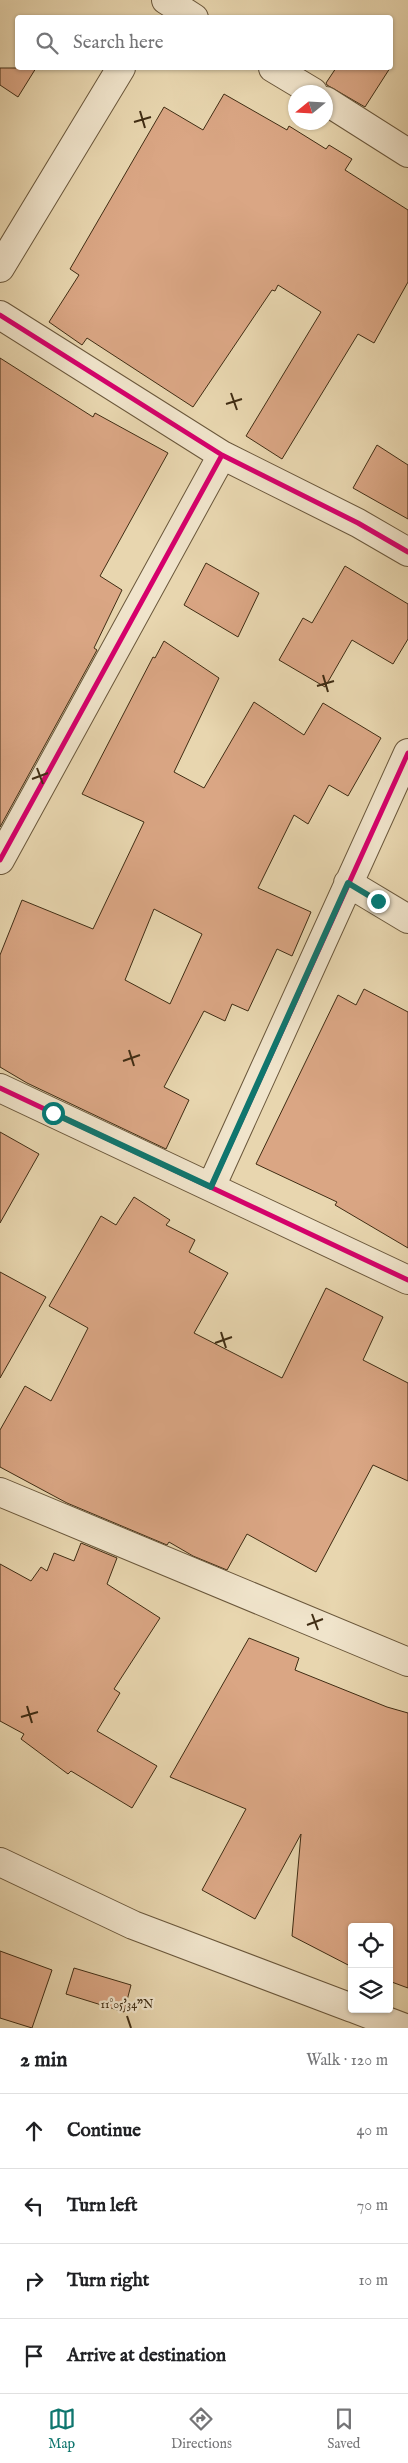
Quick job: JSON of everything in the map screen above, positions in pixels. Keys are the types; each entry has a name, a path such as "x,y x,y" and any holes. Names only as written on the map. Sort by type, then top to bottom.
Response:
{"street":[{"path":"154,15 162,0"},
{"path":"166,0 189,15"},
{"path":"0,268 120,70"},
{"path":"276,70 301,85"},
{"path":"333,105 408,153"},
{"path":"0,316 222,455 358,523 408,552"},
{"path":"0,860 222,455"},
{"path":"211,1187 408,753"},
{"path":"348,883 408,920"},
{"path":"0,1088 408,1280"},
{"path":"0,1492 408,1662"},
{"path":"0,1862 133,1925 348,2007"},
{"path":"364,2013 405,2028"}],"building":[{"path":"0,68 35,70 18,97 0,85"},
{"path":"335,70 389,70 365,107 333,88 333,85 327,85 326,83"},
{"path":"224,94 287,130 288,128 288,130 295,130 326,149 329,145 352,159 345,170 408,210 408,282 374,343 358,334 282,459 246,436 321,312 278,285 275,291 272,290 193,407 87,338 82,345 49,322 79,275 70,269 164,107 203,130"},
{"path":"0,358 93,417 95,413 168,453 100,576 122,590 94,648 97,650 0,827"},
{"path":"377,445 408,465 408,519 353,488"},
{"path":"206,563 259,593 238,637 184,605"},
{"path":"345,566 408,604 408,639 393,664 352,640 325,687 279,660 303,618 312,623"},
{"path":"164,641 219,678 174,772 204,788 254,702 304,735 323,703 381,738 348,796 329,785 308,824 294,815 258,888 311,912 292,956 277,949 248,1011 232,1004 225,1021 204,1011 164,1087 189,1100 166,1149 27,1083 0,1067 0,955 22,900 93,929 144,822 82,794 153,657 155,658","holes":["154,909 202,934 170,1004 125,980"]},
{"path":"364,989 408,1012 408,1248 335,1205 337,1202 256,1164 338,995 356,1005"},
{"path":"0,1132 39,1154 0,1223"},
{"path":"134,1197 170,1220 166,1225 195,1240 189,1252 228,1273 194,1333 282,1378 326,1288 383,1317 363,1360 408,1383 408,1481 373,1465 316,1572 247,1534 227,1570 193,1556 169,1542 167,1545 67,1503 0,1467 0,1430 25,1386 51,1401 88,1328 49,1306 101,1216 116,1225"},
{"path":"0,1272 46,1297 0,1378"},
{"path":"81,1543 117,1558 107,1584 160,1618 114,1689 120,1693 97,1731 157,1766 132,1808 71,1771 68,1774 21,1739 24,1734 0,1721 0,1564 31,1581 41,1567 47,1571 54,1553 74,1561"},
{"path":"249,1638 299,1658 295,1670 387,1707 408,1713 408,1988 393,1982 393,1923 348,1923 348,1965 292,1936 301,1834 255,1919 202,1890 246,1809 170,1777"},
{"path":"0,1951 52,1970 32,2028 0,2018"},
{"path":"74,1968 131,1985 124,2012 66,1994"}],"cycle path":[{"path":"0,315 222,455 358,523 408,552"},
{"path":"0,860 222,455"},
{"path":"211,1187 408,753"},
{"path":"0,1088 408,1280"}],"route":[{"path":"53,1113 211,1187 348,883 378,901"}]}
